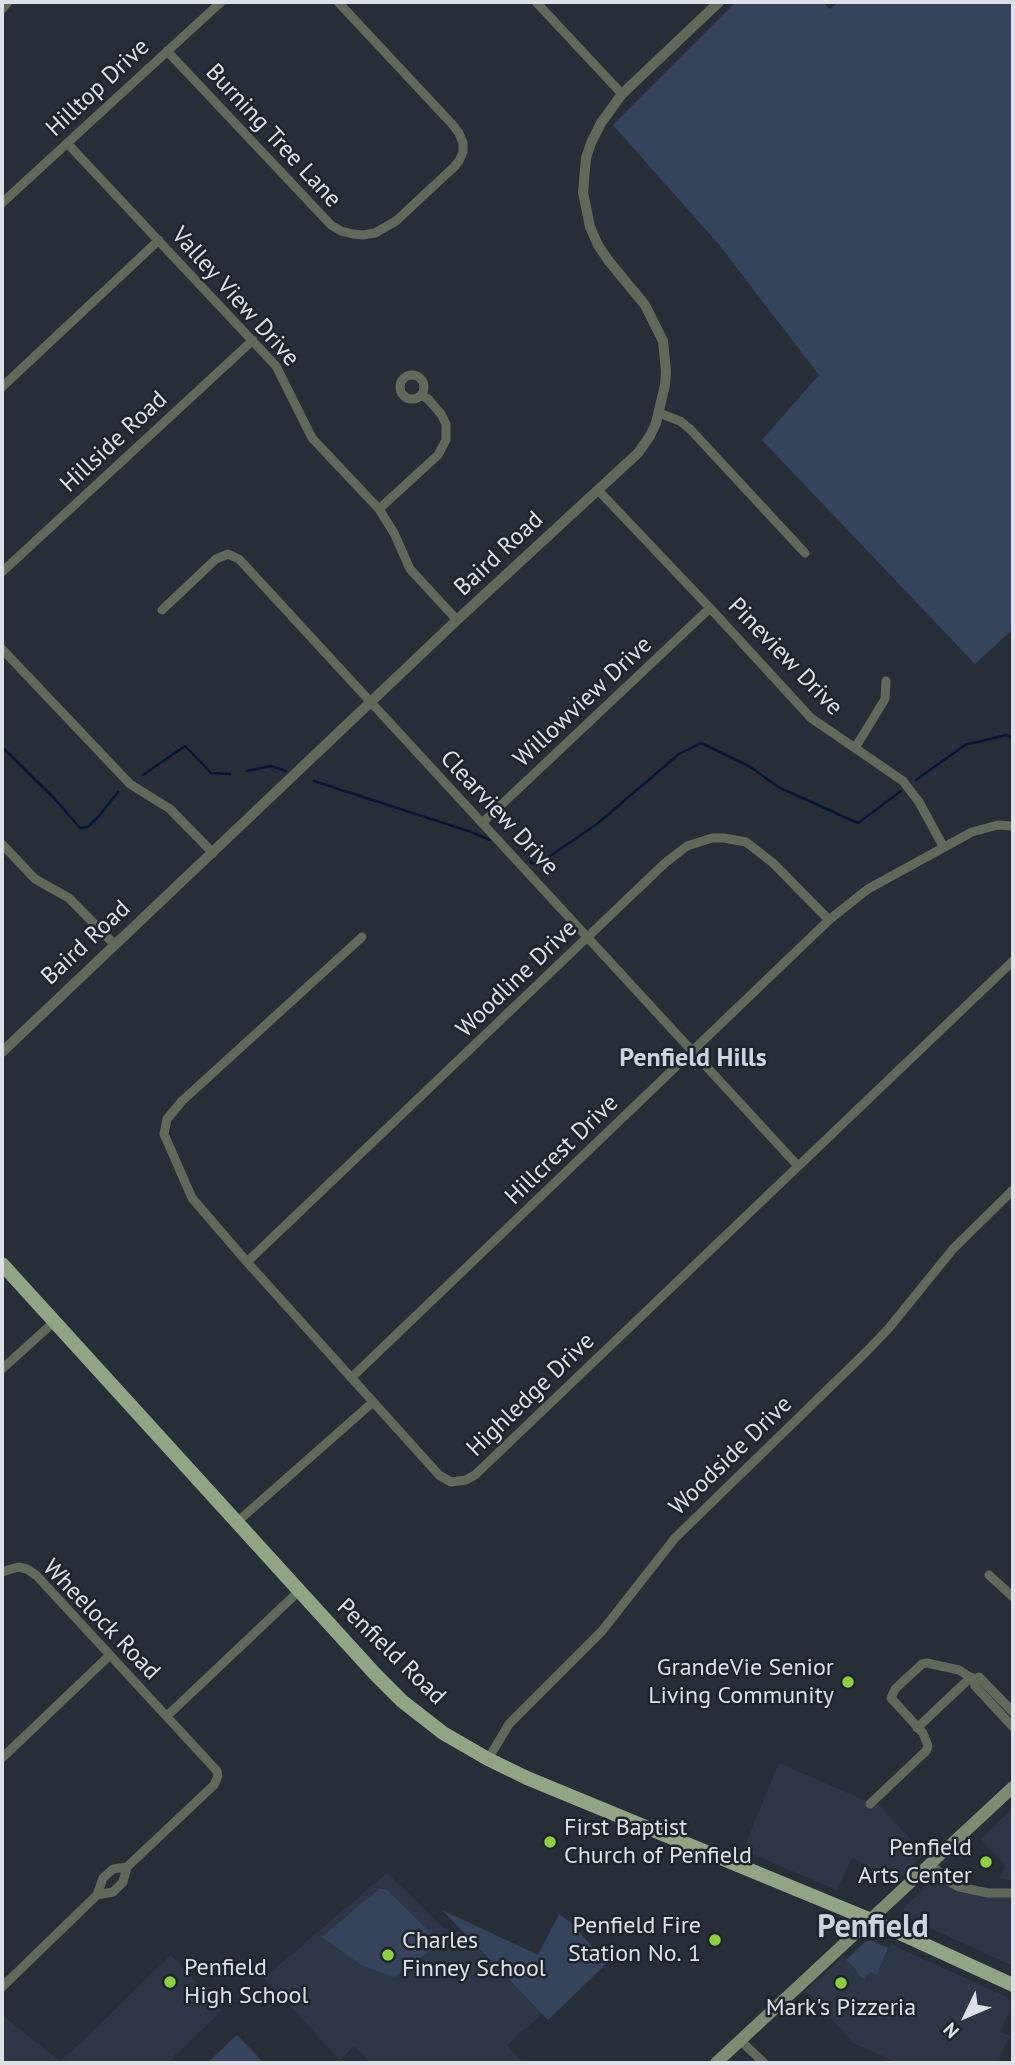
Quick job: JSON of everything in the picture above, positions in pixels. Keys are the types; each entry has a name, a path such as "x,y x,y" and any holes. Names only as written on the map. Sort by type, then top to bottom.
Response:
{"main road":[{"name":"Penfield Road","path":"2,1264 374,1674 443,1733 527,1778 871,1920 1013,1985"},
{"path":"716,2063 1013,1787"}],"street":[{"path":"2,9 8,2"},
{"name":"Hilltop Drive","path":"2,203 220,2"},
{"name":"Burning Tree Lane","path":"167,51 331,225 353,234 375,233 396,221 460,161 463,143 453,124 338,2"},
{"path":"536,2 622,94"},
{"name":"Baird Road","path":"2,1052 457,620 638,453 650,436 659,413 666,371 663,341 645,306 598,245 590,227 584,200 586,158 604,117 622,94 719,2"},
{"name":"Valley View Drive","path":"67,143 276,366 284,377 312,438 379,509 394,533 410,569 457,620"},
{"path":"2,387 159,240"},
{"name":"Hillside Road","path":"2,572 253,340"},
{"path":"379,509 438,455 446,440 446,424 442,414 421,395"},
{"path":"659,413 680,421 690,429 805,553"},
{"name":"Pineview Drive","path":"598,490 811,718 903,781 919,802 943,846"},
{"name":"Clearview Drive","path":"162,610 216,558 233,555 798,1166"},
{"name":"Willowview Drive","path":"482,823 710,608"},
{"path":"2,649 130,784 170,809 213,853"},
{"path":"855,748 885,699 886,681"},
{"name":"Hillcrest Drive","path":"351,1378 829,920 868,889 943,846 987,827 1013,826"},
{"name":"Woodline Drive","path":"247,1262 676,853 687,846 712,838 734,839 754,847 829,920"},
{"path":"2,844 35,879 69,898 115,944"},
{"name":"Highledge Drive","path":"362,937 182,1101 169,1115 165,1124 166,1140 192,1198 439,1475 451,1482 466,1480 475,1475 1013,961"},
{"name":"Woodside Drive","path":"488,1759 509,1724 602,1631 676,1538 865,1353 889,1328 953,1249 1013,1190"},
{"path":"2,1368 54,1322"},
{"path":"237,1522 373,1402"},
{"name":"Wheelock Road","path":"2,1572 18,1567 37,1576 217,1772 218,1780 127,1867"},
{"path":"989,1575 1013,1597"},
{"path":"167,1716 299,1591"},
{"path":"2,1758 110,1655"},
{"path":"870,1804 926,1751 926,1737 891,1698 922,1664 959,1670 972,1678 975,1686 1013,1727"},
{"path":"917,1728 972,1678 982,1679 1013,1712"},
{"path":"931,1864 948,1881 959,1887 983,1893 1013,1893"},
{"path":"2,1987 97,1895 103,1878 113,1869 127,1867 123,1882 113,1892 97,1895"},
{"path":"741,2041 764,2063"}],"shaded area":[{"path":"736,2 823,2 830,9 839,2 1013,2 1013,629 975,664 762,440 819,375 720,246 613,125"},
{"path":"779,1763 866,1801 872,1797 924,1854 895,1883 875,1874 876,1870 852,1858 837,1890 743,1850"},
{"path":"1013,1808 1013,1880 999,1879 1005,1866 981,1839"},
{"name":"Charles Finney School","path":"387,1873 443,1928 463,1933 542,2014 507,2045 523,2063 370,2063 354,2046 340,2060 264,1978"},
{"path":"937,1877 961,1893 1013,1897 1013,1966 904,1916 904,1908"},
{"path":"379,1889 386,1889 441,1943 394,1977 361,1965 322,1937"},
{"path":"442,1910 538,1955 559,1914 571,1923 607,1963 548,2020"},
{"path":"866,1941 888,1948 877,1975 870,1972 865,1979 859,1976 846,1960"},
{"path":"891,1943 1007,1997 1010,2010 1000,2032 1010,2036 997,2063 899,2063 853,2043 806,1991 843,1957 858,1973 867,1978 870,1972 877,1975"},
{"name":"Penfield High School","path":"171,1955 222,2010 167,2063 2,2063 2,2015 60,2061"},
{"path":"237,2035 264,2063 207,2063"}],"waterway":[{"path":"916,780 965,745 1006,735 1013,738"},
{"path":"530,862 537,865 597,824 679,754 701,743 749,766 778,787 858,823 901,791"},
{"path":"143,775 185,746 211,773 230,774"},
{"path":"2,747 80,828 88,827 118,792"},
{"path":"247,771 271,766 286,771"},
{"path":"314,781 490,840"}],"place":[{"name":"GrandeVie Senior Living Community","path":"848,1682"},
{"name":"First Baptist Church of Penfield","path":"550,1842"},
{"name":"Penfield Arts Center","path":"986,1862"},
{"name":"Penfield Fire Station No. 1","path":"715,1940"},
{"name":"Charles Finney School","path":"388,1955"},
{"name":"Penfield High School","path":"170,1982"},
{"name":"Mark's Pizzeria","path":"841,1983"}],"district":[{"name":"Penfield Hills","path":"693,1059"},
{"name":"Penfield","path":"873,1928"}]}
